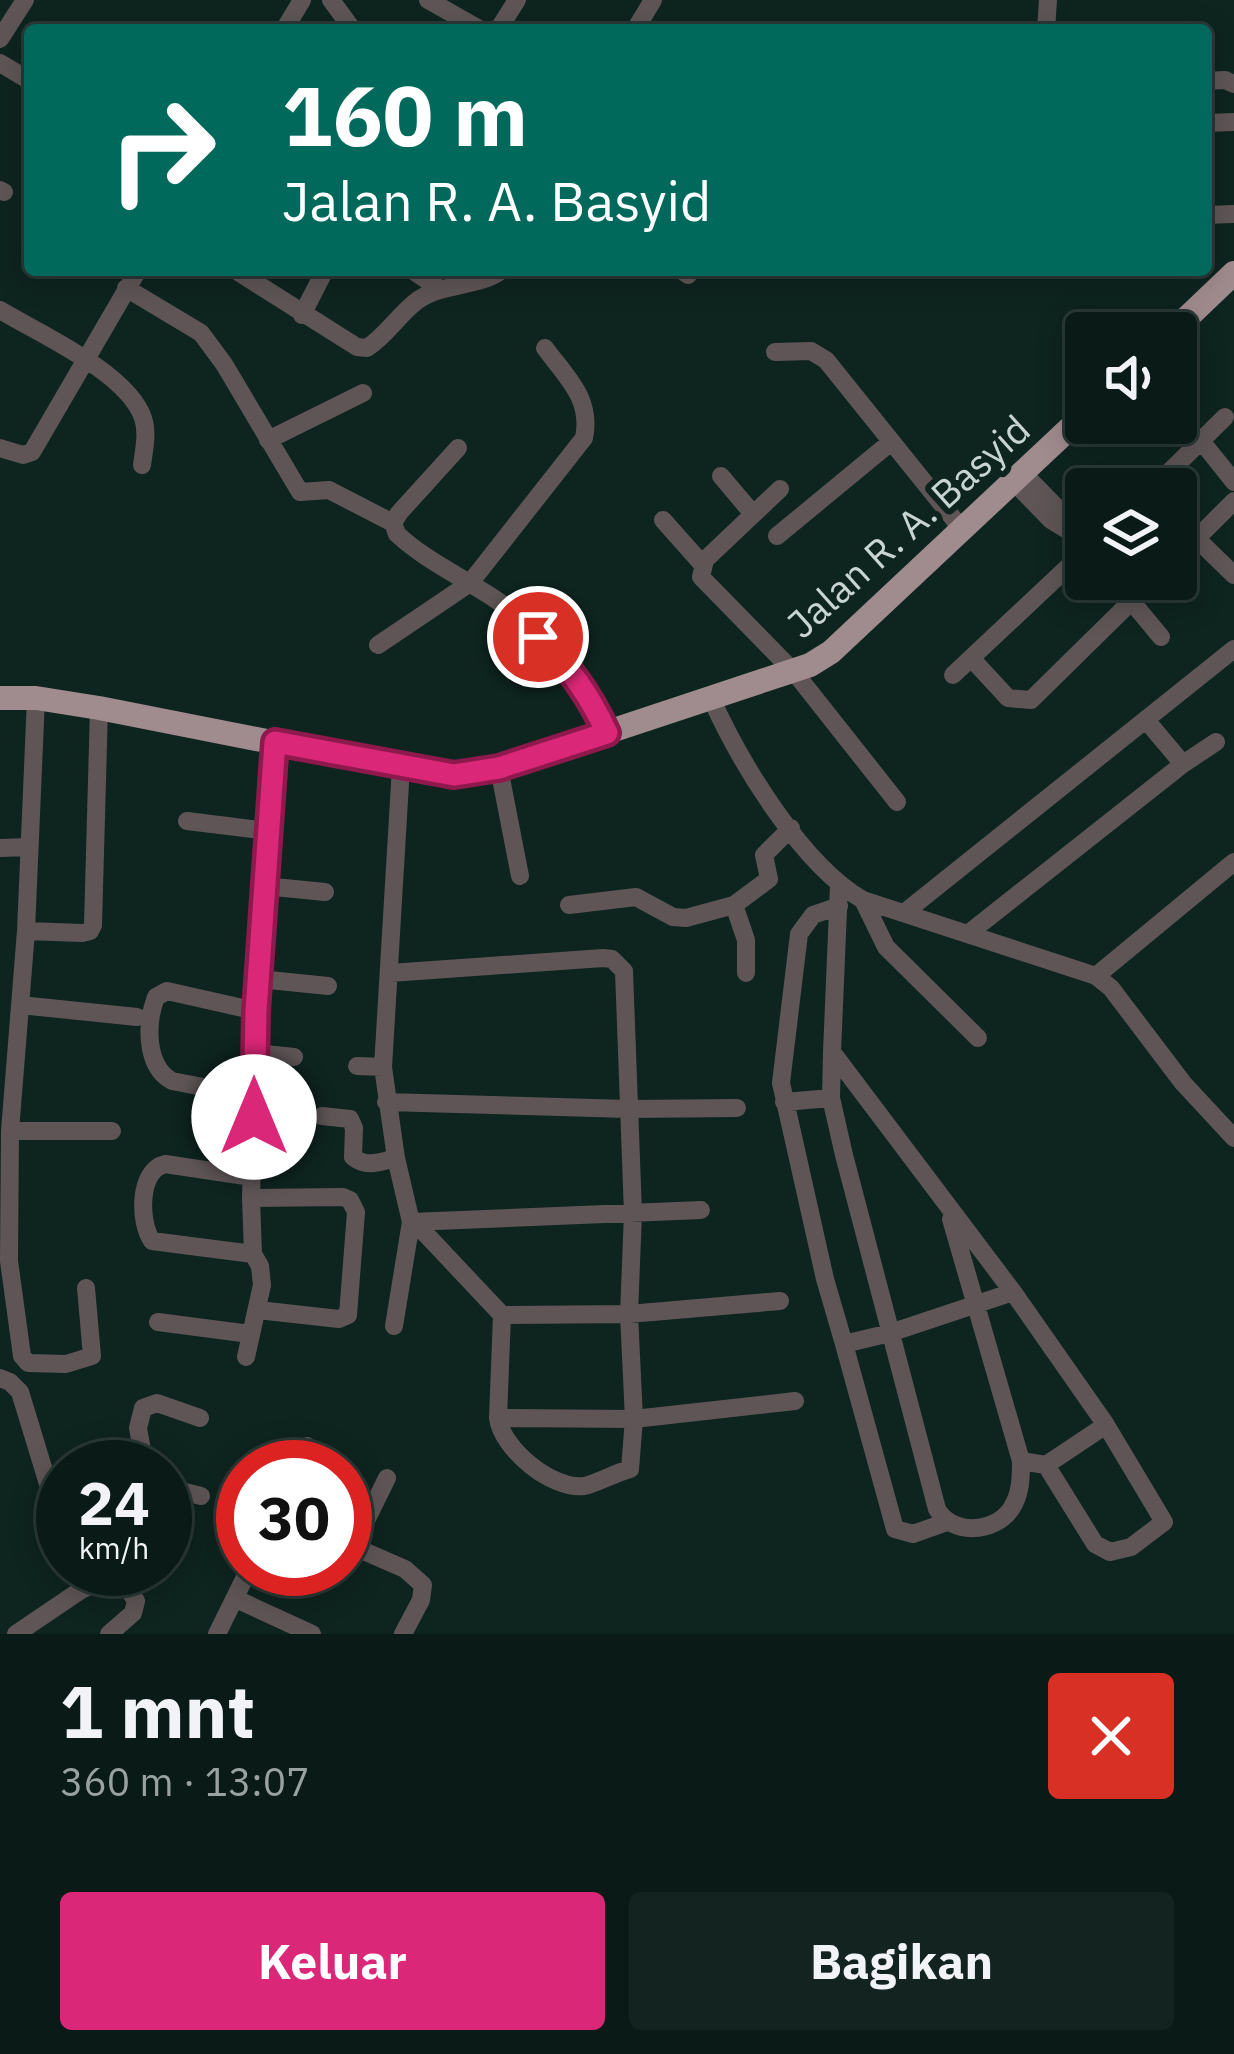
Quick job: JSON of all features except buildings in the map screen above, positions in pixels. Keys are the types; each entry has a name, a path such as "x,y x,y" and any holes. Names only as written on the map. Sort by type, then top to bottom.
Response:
{"main road":[{"path":"1193,312 1234,273"},
{"name":"Jalan R. A. Basyid","path":"0,698 36,698 99,708 454,775 499,768 795,673 831,652 1065,433"}],"street":[{"path":"0,39 25,0"},
{"path":"428,0 470,24"},
{"path":"441,24 448,12"},
{"path":"0,448 23,455 32,452 134,276"},
{"path":"245,276 367,349 418,300 489,276"},
{"path":"302,314 323,276"},
{"path":"421,276 440,289"},
{"path":"126,288 201,333 299,492 329,490 393,523 410,546 520,619 558,655 607,733"},
{"path":"0,310 86,361 126,392 145,422 142,465"},
{"path":"378,645 470,583 584,438 588,417 578,393 545,348"},
{"path":"775,352 812,350 826,360 961,528"},
{"path":"268,440 363,393"},
{"path":"1174,468 1225,417"},
{"path":"777,536 891,442"},
{"path":"1202,442 1234,482"},
{"path":"393,523 458,448"},
{"path":"721,476 753,514"},
{"path":"1018,477 1065,531"},
{"path":"780,489 703,565 700,578 795,673 897,802"},
{"path":"1233,505 1197,538 1234,575"},
{"path":"663,520 703,565"},
{"path":"953,675 1065,562"},
{"path":"972,659 1008,698 1031,700 1132,601 1161,638"},
{"path":"904,913 1234,649"},
{"path":"36,698 5,1261 22,1356 28,1363 66,1364 92,1356 86,1288"},
{"path":"712,700 749,771 839,896 831,1098 937,1510 944,1523 957,1529 1001,1520 1013,1506 1021,1484 1021,1461 949,1209"},
{"path":"26,931 82,933 93,925 99,708"},
{"path":"1146,720 1183,764"},
{"path":"246,1358 262,1285 253,1253 251,1198 256,1011 275,742"},
{"path":"969,933 1216,742"},
{"path":"391,973 612,958 620,964 625,980 632,1213 629,1314 634,1419 630,1468 581,1486 561,1482 515,1453 500,1432 498,1418 502,1315 415,1222 396,1158 383,1067 400,767"},
{"path":"499,768 520,876"},
{"path":"187,821 268,831"},
{"path":"568,905 636,897 673,917 686,918 734,905 769,878 764,856 791,828"},
{"path":"0,848 28,847"},
{"path":"1096,976 1234,862"},
{"path":"264,886 325,892"},
{"path":"944,1523 913,1534 895,1529 784,1102 786,1031 799,934 813,915 839,896 863,900 1096,976 1112,988 1183,1083 1234,1138"},
{"path":"863,900 886,947 979,1037"},
{"path":"734,905 746,940 746,973"},
{"path":"259,979 328,986"},
{"path":"254,1097 172,1082 160,1075 154,1065 150,1012 164,991 256,1011"},
{"path":"20,1006 137,1017"},
{"path":"832,1052 1013,1292 1106,1425 1164,1522 1131,1547 1110,1552 1095,1544 1046,1465"},
{"path":"255,1053 293,1058"},
{"path":"357,1066 383,1067"},
{"path":"784,1102 831,1098"},
{"path":"386,1102 737,1108"},
{"path":"322,1116 350,1119 355,1128 353,1156 359,1162 367,1165 396,1158"},
{"path":"10,1131 112,1131"},
{"path":"252,1177 165,1164 154,1167 147,1175 144,1221 152,1240 253,1253"},
{"path":"251,1198 344,1197 356,1212 348,1315 258,1310"},
{"path":"415,1222 701,1210"},
{"path":"394,1326 415,1222"},
{"path":"844,1344 1013,1292"},
{"path":"502,1315 629,1314 780,1301"},
{"path":"158,1322 250,1334"},
{"path":"0,1378 20,1392 36,1442"},
{"path":"498,1418 634,1419 795,1401"},
{"path":"141,1440 143,1408 158,1403 200,1418"},
{"path":"1021,1461 1046,1465 1106,1425"},
{"path":"372,1504 387,1478"},
{"path":"192,1494 201,1496"},
{"path":"372,1555 406,1569 423,1585 421,1600 403,1634"},
{"path":"16,1634 72,1596"},
{"path":"109,1634 134,1613 133,1596"},
{"path":"217,1634 237,1596"},
{"path":"236,1599 312,1634"}],"route":[{"path":"254,1117 256,1011 275,742 454,775 499,768 607,733 580,685 538,637"}]}
